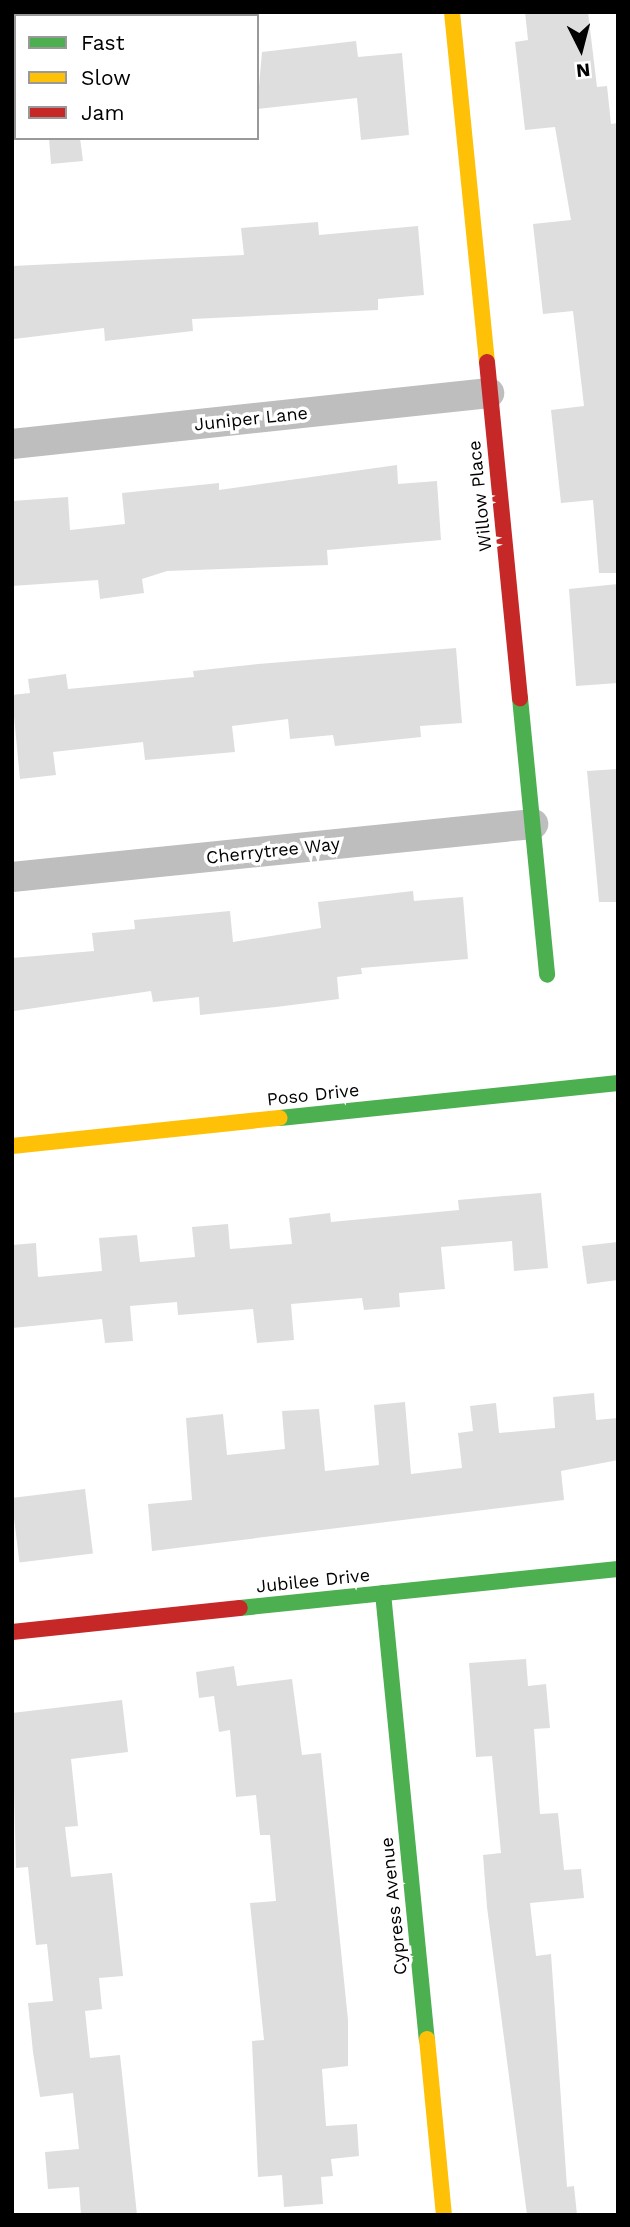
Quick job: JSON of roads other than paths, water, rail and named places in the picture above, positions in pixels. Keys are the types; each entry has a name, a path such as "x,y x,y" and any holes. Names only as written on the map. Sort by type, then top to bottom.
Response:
{"street":[{"name":"Willow Place","path":"452,12 547,975"},
{"name":"Juniper Lane","path":"12,444 489,393"},
{"name":"Cherrytree Way","path":"12,877 533,824"},
{"name":"Poso Drive","path":"12,1146 618,1083"},
{"name":"Jubilee Drive","path":"12,1632 618,1569"},
{"name":"Cypress Avenue","path":"383,1593 444,2215"}]}
